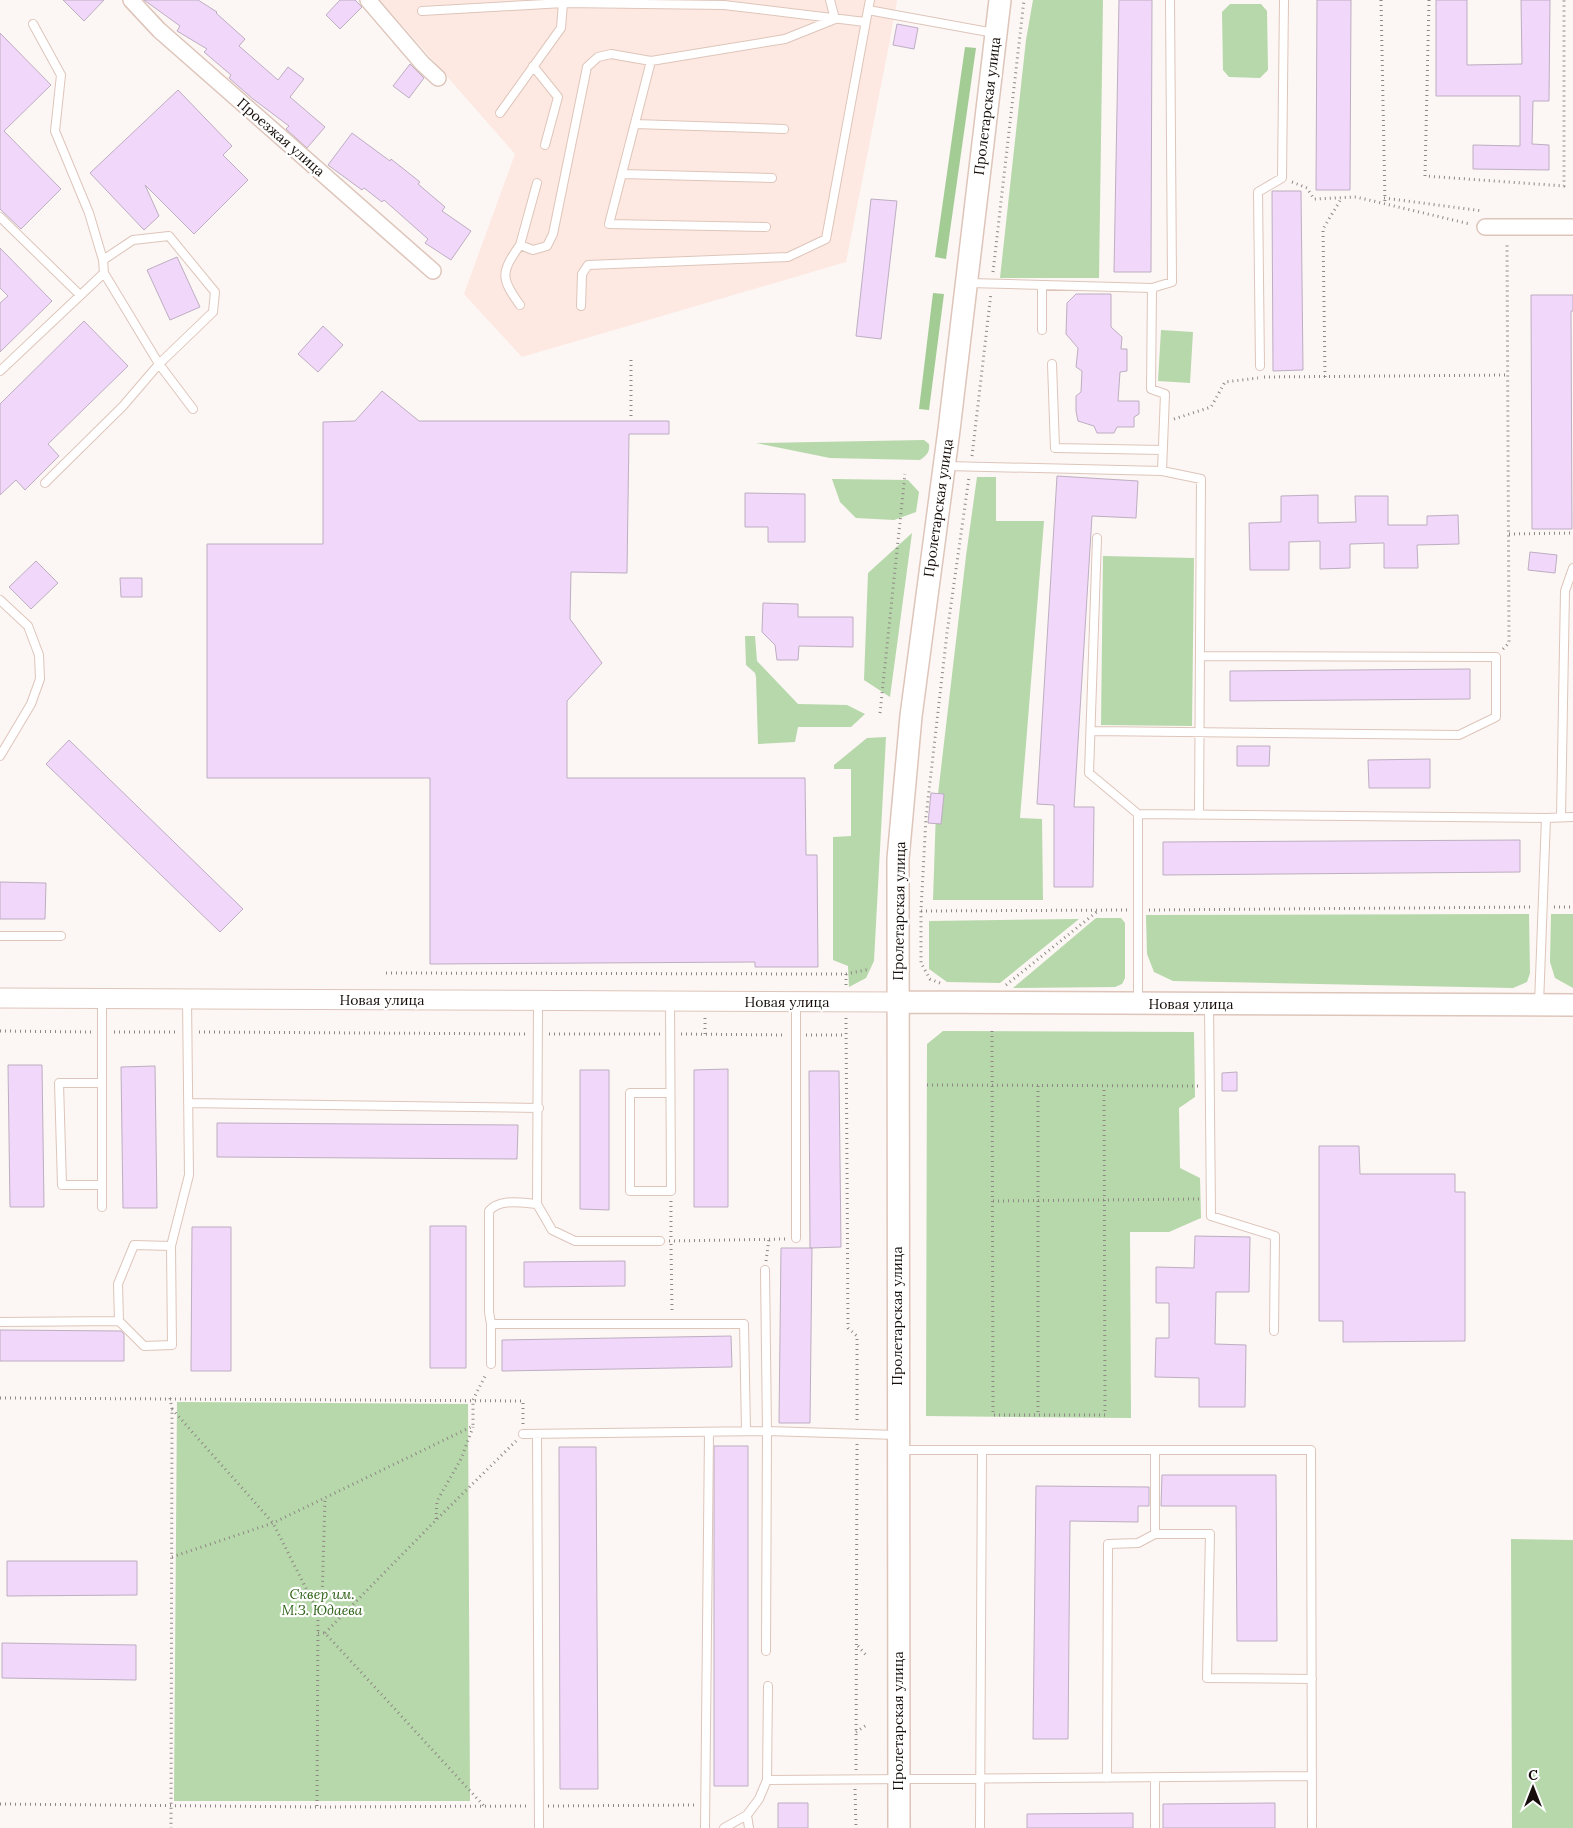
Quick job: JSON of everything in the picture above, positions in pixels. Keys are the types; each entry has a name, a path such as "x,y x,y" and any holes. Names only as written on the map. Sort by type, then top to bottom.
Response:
{"main road":[{"name":"Пролетарская улица","path":"899,1828 897,1442 898,859 912,716 1000,0"},
{"name":"Новая улица","path":"898,1002 1573,1005"}],"street":[{"name":"Проезжая улица","path":"131,0 159,30 433,271"},
{"path":"368,0 422,63 438,78"},
{"path":"1485,227 1573,227"},
{"name":"Новая улица","path":"0,998 538,1002 898,1002"}],"lane":[{"path":"750,0 752,8"},
{"path":"830,0 835,19"},
{"path":"581,306 582,274 588,265 788,257 826,239 870,0"},
{"path":"966,283 1152,288 1172,282 1170,0"},
{"path":"1260,366 1258,192 1282,178 1284,0"},
{"path":"500,113 561,28 562,2"},
{"path":"422,11 562,2 724,5 865,22"},
{"path":"868,10 996,33"},
{"path":"520,244 533,250 547,246 552,234 588,67 598,57 611,54 651,61 785,39 835,19"},
{"path":"33,24 61,74 55,131 89,213 103,260 104,273 160,364 193,409"},
{"path":"651,61 609,224 766,227"},
{"path":"533,66 558,97 545,146"},
{"path":"635,124 784,129"},
{"path":"622,174 772,178"},
{"path":"520,305 508,289 505,277 506,269 520,244 537,183"},
{"path":"0,218 80,295"},
{"path":"44,483 123,406 160,364 213,312 215,292 169,236 133,240 103,260"},
{"path":"0,371 104,273"},
{"path":"1042,285 1042,330"},
{"path":"1152,288 1152,389 1164,394 1162,471"},
{"path":"1052,364 1054,448 1163,450"},
{"path":"944,466 1162,471 1201,480 1199,815"},
{"path":"1097,538 1089,773 1138,814 1573,817"},
{"path":"1561,817 1565,592 1573,568"},
{"path":"0,600 28,626 39,655 40,679 31,704 0,756"},
{"path":"1091,731 1459,735 1496,717 1496,657 1200,656"},
{"path":"1138,814 1138,1004"},
{"path":"1539,1005 1546,818"},
{"path":"0,936 61,936"},
{"path":"102,999 102,1207"},
{"path":"171,1246 134,1245 118,1284 119,1321 144,1346 172,1345 171,1246 189,1175 187,999"},
{"path":"670,1001 671,1191 630,1191 630,1093 670,1093"},
{"path":"538,1002 539,1108 537,1204 552,1230 575,1241 660,1241"},
{"path":"796,1002 796,1238"},
{"path":"1209,1004 1211,1216 1275,1236 1274,1331"},
{"path":"102,1083 60,1083 62,1185 102,1185"},
{"path":"188,1103 539,1108"},
{"path":"491,1364 489,1211 494,1205 504,1203 537,1204"},
{"path":"765,1270 767,1432 766,1651"},
{"path":"0,1322 119,1321"},
{"path":"491,1324 744,1324 746,1432"},
{"path":"705,1828 709,1432"},
{"path":"523,1434 767,1432 982,1450 1311,1450 1312,1828"},
{"path":"537,1434 539,1828"},
{"path":"980,1828 982,1450"},
{"path":"1154,1450 1155,1534"},
{"path":"1107,1778 1108,1544 1138,1543 1155,1534 1210,1534 1207,1678 1312,1679"},
{"path":"724,1828 747,1814 759,1799 767,1780 768,1686"},
{"path":"767,1780 980,1780 1312,1776"},
{"path":"1155,1778 1155,1828"},
{"path":"747,1814 749,1828"}],"path":[{"path":"948,986 930,979 921,963 921,911 926,816 944,653 971,466 1024,0"},
{"path":"1381,0 1385,204"},
{"path":"1429,0 1424,176 1564,186 1564,0"},
{"path":"1282,178 1307,188 1314,199 1356,198 1485,227"},
{"path":"1325,377 1323,229 1342,198"},
{"path":"1384,198 1492,212"},
{"path":"1496,657 1508,644 1507,227"},
{"path":"631,360 631,418"},
{"path":"1164,423 1211,407 1225,382 1248,378 1508,375"},
{"path":"880,713 905,474"},
{"path":"1508,534 1573,533"},
{"path":"921,911 1573,906"},
{"path":"1004,986 1099,910"},
{"path":"386,973 846,974 870,969"},
{"path":"0,1031 846,1035"},
{"path":"992,1031 993,1415 1105,1415 1104,1086"},
{"path":"927,1085 1209,1086"},
{"path":"1038,1086 1038,1415"},
{"path":"671,1191 672,1323"},
{"path":"993,1201 1211,1199"},
{"path":"660,1241 796,1238"},
{"path":"765,1270 769,1239"},
{"path":"436,1520 437,1501 461,1459 473,1426 473,1400 491,1364"},
{"path":"0,1398 523,1400 523,1434 325,1633 318,1633"},
{"path":"170,1398 172,1409 171,1828"},
{"path":"172,1409 273,1523 318,1612"},
{"path":"172,1557 273,1523 473,1426"},
{"path":"317,1807 318,1612 322,1602 325,1498"},
{"path":"325,1633 484,1806"},
{"path":"857,1646 866,1656"},
{"path":"856,1732 868,1724"},
{"path":"0,1804 317,1807 705,1805"}],"shaded area":[{"path":"380,0 897,0 846,262 522,357 464,294 515,154"}],"green space":[{"path":"1033,0 1103,0 1099,278 1000,278 1026,40"},
{"path":"1230,4 1261,4 1267,11 1268,70 1260,78 1229,77 1223,70 1222,12"},
{"path":"965,47 976,48 946,259 935,257"},
{"path":"933,293 944,294 929,410 919,409"},
{"path":"1161,330 1193,332 1190,383 1158,381"},
{"path":"924,440 929,444 929,449 920,460 830,458 756,443"},
{"path":"977,477 996,477 996,521 1044,521 1020,818 1042,819 1043,900 933,900 936,811"},
{"path":"832,479 908,480 919,492 916,512 894,520 856,518 840,502"},
{"path":"912,533 890,697 864,680 868,573"},
{"path":"1103,556 1194,558 1192,726 1101,725"},
{"path":"745,636 755,636 757,661 798,704 847,705 865,714 851,727 798,727 795,742 758,744 756,677 755,673 746,665"},
{"path":"886,737 874,961 866,978 849,987 848,966 833,960 833,837 851,836 851,769 834,769 834,765 867,738"},
{"path":"1529,914 1530,973 1527,982 1513,988 1173,981 1154,972 1147,954 1146,915"},
{"path":"1551,914 1573,914 1573,988 1555,978 1550,962"},
{"path":"1096,918 1121,918 1125,923 1125,978 1122,984 1115,987 1013,988"},
{"path":"1079,919 1000,983 947,982 929,969 929,921"},
{"path":"943,1031 1194,1032 1195,1097 1179,1108 1180,1168 1200,1178 1201,1218 1169,1232 1130,1232 1131,1418 926,1416 927,1044"},
{"name":"Сквер им. М.З. Юдаева","path":"177,1402 468,1404 470,1801 174,1801"},
{"path":"1511,1539 1573,1540 1573,1828 1512,1828"}],"building":[{"path":"63,0 104,0 84,21"},
{"path":"144,0 198,0 217,12 245,39 239,46 278,80 288,67 304,79 290,97 325,127 307,148 286,129 289,126 229,78 231,75 204,52 207,49 177,31 180,26"},
{"path":"340,0 355,0 362,7 340,29 326,15"},
{"path":"1119,0 1152,0 1151,272 1114,272"},
{"path":"1317,0 1351,0 1350,190 1316,190"},
{"path":"1436,0 1467,0 1467,65 1522,64 1521,0 1550,0 1549,101 1533,101 1532,144 1549,145 1549,170 1473,169 1473,145 1520,146 1520,96 1436,96"},
{"path":"897,24 918,28 914,49 893,45"},
{"path":"0,33 51,85 4,131 61,189 21,229 0,209"},
{"path":"410,64 424,78 409,98 393,86"},
{"path":"178,90 232,146 223,155 248,180 194,234 145,185 159,216 144,230 90,173"},
{"path":"352,133 390,161 391,159 420,182 418,184 445,207 442,211 471,231 451,260 425,243 428,239 384,200 382,202 364,188 362,190 328,165"},
{"path":"1272,191 1301,191 1303,370 1273,371"},
{"path":"871,199 897,201 881,339 856,336"},
{"path":"0,248 52,301 0,352 0,303 8,296 0,288"},
{"path":"177,257 200,307 170,320 147,270"},
{"path":"1076,294 1111,294 1111,327 1122,337 1121,349 1127,349 1127,371 1120,372 1118,401 1139,401 1139,414 1134,417 1134,427 1117,427 1114,433 1097,433 1094,426 1078,421 1076,396 1081,392 1082,371 1076,367 1078,348 1066,334 1067,303"},
{"path":"1531,295 1573,295 1573,311 1571,311 1572,529 1532,529"},
{"path":"84,321 128,366 48,444 59,456 25,490 16,480 0,495 0,404"},
{"path":"323,326 343,345 318,372 298,354"},
{"path":"382,391 419,421 669,421 669,434 629,434 627,573 571,572 570,619 602,663 567,701 567,778 805,778 806,855 817,855 818,967 755,967 755,962 430,964 430,778 207,778 207,544 323,544 323,422 355,421"},
{"path":"1057,476 1138,481 1136,518 1092,516 1074,807 1094,807 1093,887 1054,887 1054,805 1037,804"},
{"path":"745,493 805,494 805,542 768,542 768,527 745,527"},
{"path":"1318,495 1318,523 1356,522 1355,496 1388,496 1388,525 1427,525 1427,516 1458,515 1459,544 1417,545 1418,568 1384,568 1384,543 1350,544 1350,568 1320,569 1320,541 1289,542 1289,570 1250,570 1249,523 1281,522 1281,496"},
{"path":"1530,552 1557,555 1555,573 1528,570"},
{"path":"36,561 58,583 31,609 9,587"},
{"path":"120,578 142,578 142,597 121,597"},
{"path":"763,603 798,604 798,617 853,617 853,647 799,646 798,660 777,660 775,645 762,632"},
{"path":"1470,669 1470,699 1230,701 1230,671"},
{"path":"69,740 243,909 220,932 46,764"},
{"path":"1237,746 1270,746 1269,766 1237,766"},
{"path":"1430,759 1430,788 1369,788 1368,760"},
{"path":"931,793 944,794 941,824 928,823"},
{"path":"1520,840 1520,872 1163,875 1163,842"},
{"path":"0,882 46,883 45,919 0,919"},
{"path":"8,1065 42,1065 44,1207 10,1207"},
{"path":"155,1066 157,1208 123,1208 121,1067"},
{"path":"728,1069 728,1207 694,1207 694,1070"},
{"path":"580,1070 609,1070 609,1210 580,1209"},
{"path":"809,1071 839,1071 841,1247 810,1248"},
{"path":"1237,1072 1237,1091 1222,1091 1222,1073"},
{"path":"217,1123 518,1125 517,1159 217,1157"},
{"path":"1319,1146 1359,1146 1360,1174 1455,1174 1455,1192 1465,1192 1465,1341 1343,1342 1343,1321 1319,1321"},
{"path":"430,1226 466,1226 466,1368 430,1368"},
{"path":"192,1227 231,1227 231,1371 191,1371"},
{"path":"1195,1236 1250,1237 1249,1292 1216,1292 1215,1344 1246,1345 1245,1407 1199,1407 1199,1378 1155,1377 1156,1338 1169,1338 1169,1303 1156,1303 1156,1267 1194,1268"},
{"path":"781,1248 812,1248 810,1423 779,1423"},
{"path":"625,1261 625,1286 524,1287 524,1262"},
{"path":"0,1330 121,1331 124,1334 124,1361 0,1361"},
{"path":"731,1336 732,1367 502,1371 502,1340"},
{"path":"714,1446 748,1446 748,1786 714,1786"},
{"path":"559,1447 596,1447 598,1789 560,1789"},
{"path":"1162,1475 1276,1475 1277,1641 1237,1641 1236,1506 1161,1506"},
{"path":"1036,1486 1149,1487 1149,1506 1138,1506 1138,1522 1070,1521 1068,1739 1033,1739"},
{"path":"7,1561 137,1561 137,1595 7,1596"},
{"path":"2,1643 136,1645 136,1680 2,1678"},
{"path":"778,1803 808,1803 808,1828 778,1828"},
{"path":"1275,1803 1275,1828 1163,1828 1163,1804"},
{"path":"1133,1813 1133,1828 1027,1828 1027,1814"}]}
